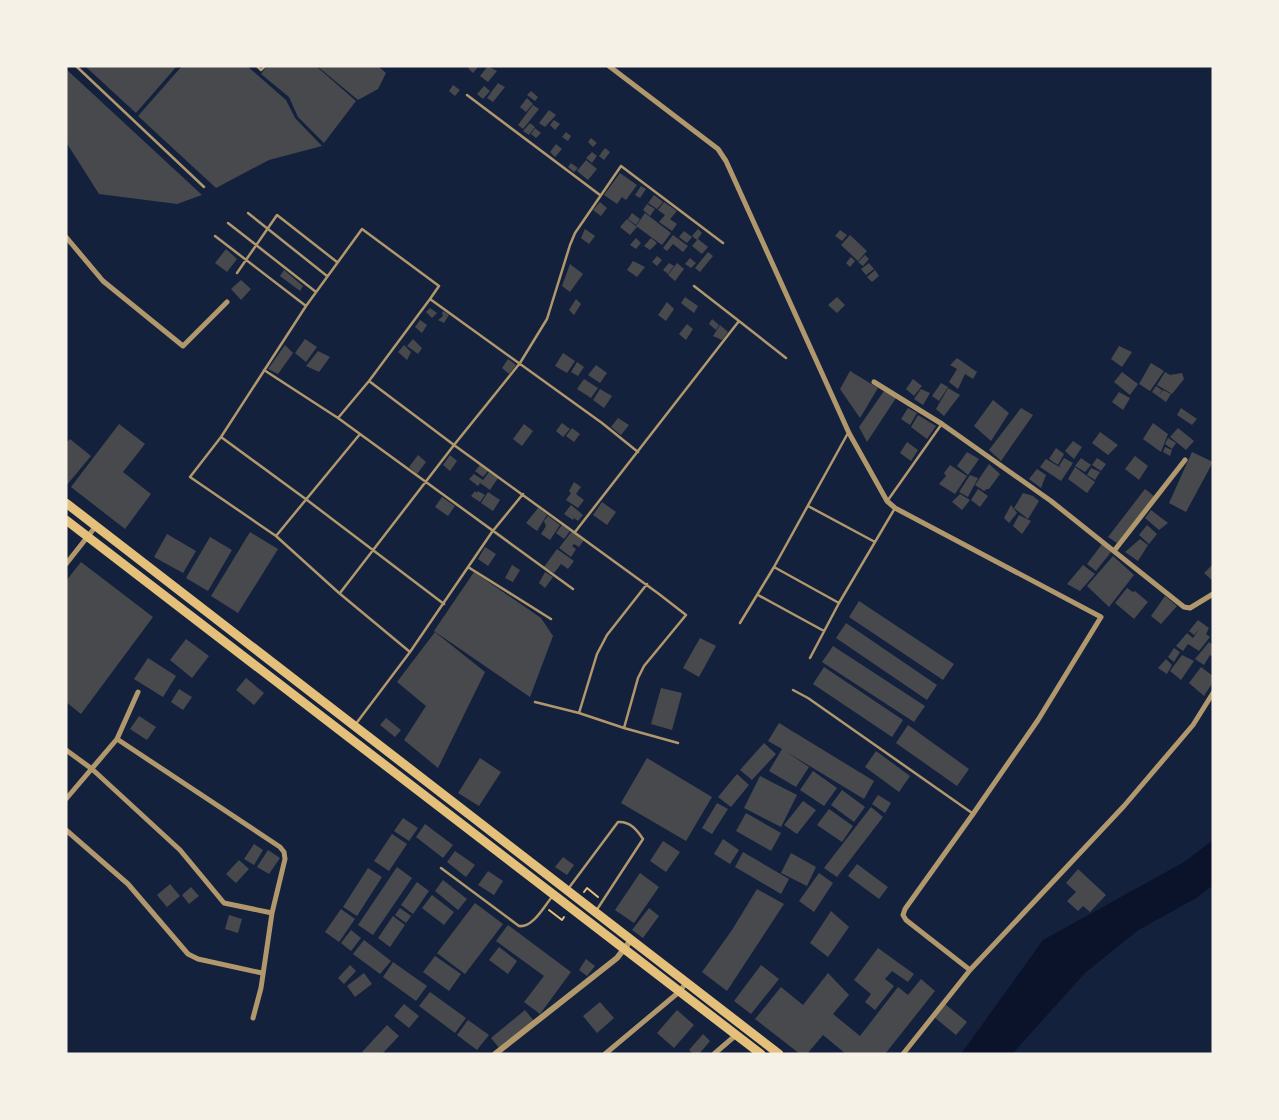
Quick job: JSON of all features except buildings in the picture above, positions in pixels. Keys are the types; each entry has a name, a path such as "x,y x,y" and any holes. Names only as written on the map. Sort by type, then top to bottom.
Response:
{"highway":[{"path":"66,503 779,1054"},
{"path":"66,520 761,1054"}],"street":[{"path":"609,66 718,149 722,155 849,432 887,501 895,508 1101,617 1049,704 905,909 903,915 906,920 970,970"},
{"path":"66,237 103,281 182,346 226,302"},
{"path":"874,382 942,424 1057,506 1184,607 1190,608 1213,594"},
{"path":"1114,551 1185,460"},
{"path":"66,564 96,526"},
{"path":"66,799 117,739 138,692"},
{"path":"903,1054 970,970 1124,806 1193,725 1213,693"},
{"path":"117,739 280,847 284,852 285,859 272,913 261,988 253,1018"},
{"path":"66,750 92,769 180,850 220,899 224,902 272,913"},
{"path":"66,830 128,884 188,954 198,959 262,973"},
{"path":"495,1054 617,958 631,940"},
{"path":"606,1054 679,992 686,983"},
{"path":"714,1054 736,1035"}],"lane":[{"path":"76,66 204,187"},
{"path":"257,66 262,70 265,66"},
{"path":"467,95 600,195"},
{"path":"340,593 454,444 520,363 546,319 572,239 621,166 723,243"},
{"path":"248,213 327,276"},
{"path":"237,272 278,215 337,262"},
{"path":"228,223 316,292"},
{"path":"338,418 369,381 439,286 362,229 306,306 221,437 190,477 276,536 410,652"},
{"path":"215,236 306,306"},
{"path":"694,286 786,358"},
{"path":"430,299 520,363 638,452"},
{"path":"575,532 739,321"},
{"path":"264,370 338,418 492,532 573,589"},
{"path":"369,381 647,584 686,615 644,666 638,678 624,728"},
{"path":"887,501 942,424"},
{"path":"740,623 774,567 849,432"},
{"path":"276,536 360,434"},
{"path":"221,437 444,604"},
{"path":"354,725 410,652 492,532 523,494"},
{"path":"808,505 874,542"},
{"path":"810,658 839,603 895,508"},
{"path":"468,567 551,619"},
{"path":"774,567 839,603"},
{"path":"579,713 597,654 607,635 647,584"},
{"path":"758,595 824,630"},
{"path":"793,690 808,698 973,814"},
{"path":"535,702 579,713 678,743"},
{"path":"567,890 618,822 624,822 632,826 643,839 595,912"},
{"path":"441,868 519,926 524,927 530,924 553,895"}],"path":[{"path":"587,888 603,901"},
{"path":"544,906 562,920"}],"water":[{"path":"1213,840 1213,863 1084,953 1022,1026 1005,1054 961,1054 1043,940 1184,862"}],"waterway":[{"path":"998,1054 1078,965 1133,921 1191,889 1213,872"}]}
